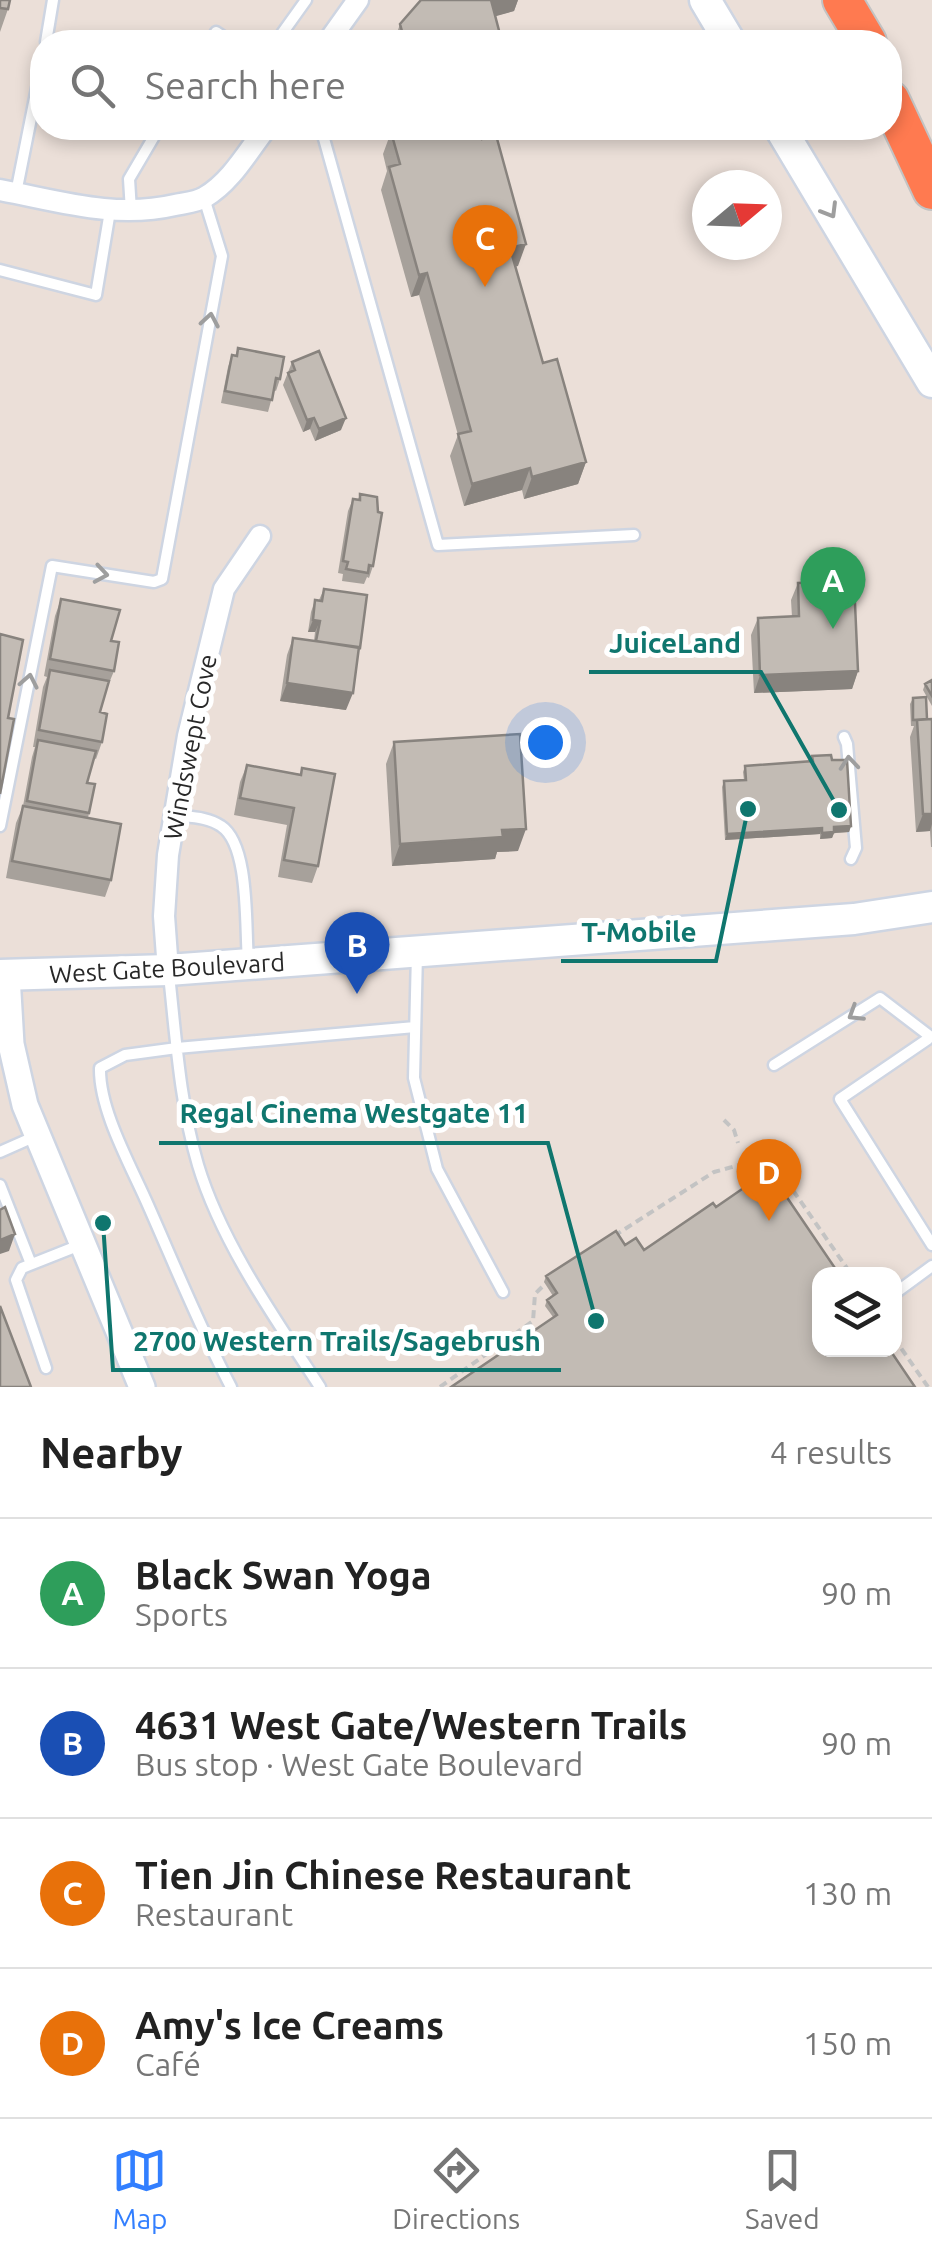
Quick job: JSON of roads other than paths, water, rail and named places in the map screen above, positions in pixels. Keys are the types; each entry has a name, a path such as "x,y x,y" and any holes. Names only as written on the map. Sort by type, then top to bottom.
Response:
{"highway":[{"path":"902,99 932,149"},
{"path":"902,126 932,190"}],"main road":[{"path":"705,0 723,30"},
{"path":"787,140 932,382"},
{"name":"West Gate Boulevard","path":"4,975 168,970 854,920 932,907"}],"street":[{"path":"337,30 358,0"},
{"path":"8,191 120,212 204,198 230,174 257,140"},
{"name":"Windswept Cove","path":"168,970 164,916 174,814 188,736 224,589 260,536"},
{"path":"4,975 11,1044 36,1136 142,1387"}],"lane":[{"path":"48,30 53,0"},
{"path":"285,30 306,0"},
{"path":"8,191 30,108"},
{"path":"0,270 96,294 129,179 152,140"},
{"path":"324,140 438,544 634,535"},
{"path":"0,826 52,566 154,582 162,579 222,256 204,198"},
{"path":"18,642 35,646"},
{"path":"844,737 848,744 856,848 851,859"},
{"path":"174,814 208,820 222,826 234,839 240,856 248,964"},
{"path":"417,952 414,1078 437,1169 503,1292"},
{"path":"168,970 182,1094 199,1167 225,1229 320,1387"},
{"path":"774,1066 880,998 930,1038 840,1100 932,1245"},
{"path":"231,1387 204,1334 100,1088 100,1068 125,1055 177,1048 415,1027"},
{"path":"0,1152 36,1136"},
{"path":"0,1185 32,1264"},
{"path":"46,1368 16,1280 22,1268 81,1245"},
{"path":"902,1288 932,1266"}],"place":[{"name":"Tien Jin Chinese Restaurant","path":"485,287"},
{"name":"Black Swan Yoga","path":"833,629"},
{"name":"T-Mobile","path":"748,809"},
{"name":"JuiceLand","path":"839,810"},
{"name":"4631 West Gate/Western Trails","path":"357,994"},
{"name":"Amy's Ice Creams","path":"769,1221"},
{"name":"2700 Western Trails/Sagebrush","path":"103,1223"},
{"name":"Regal Cinema Westgate 11","path":"596,1321"}]}
